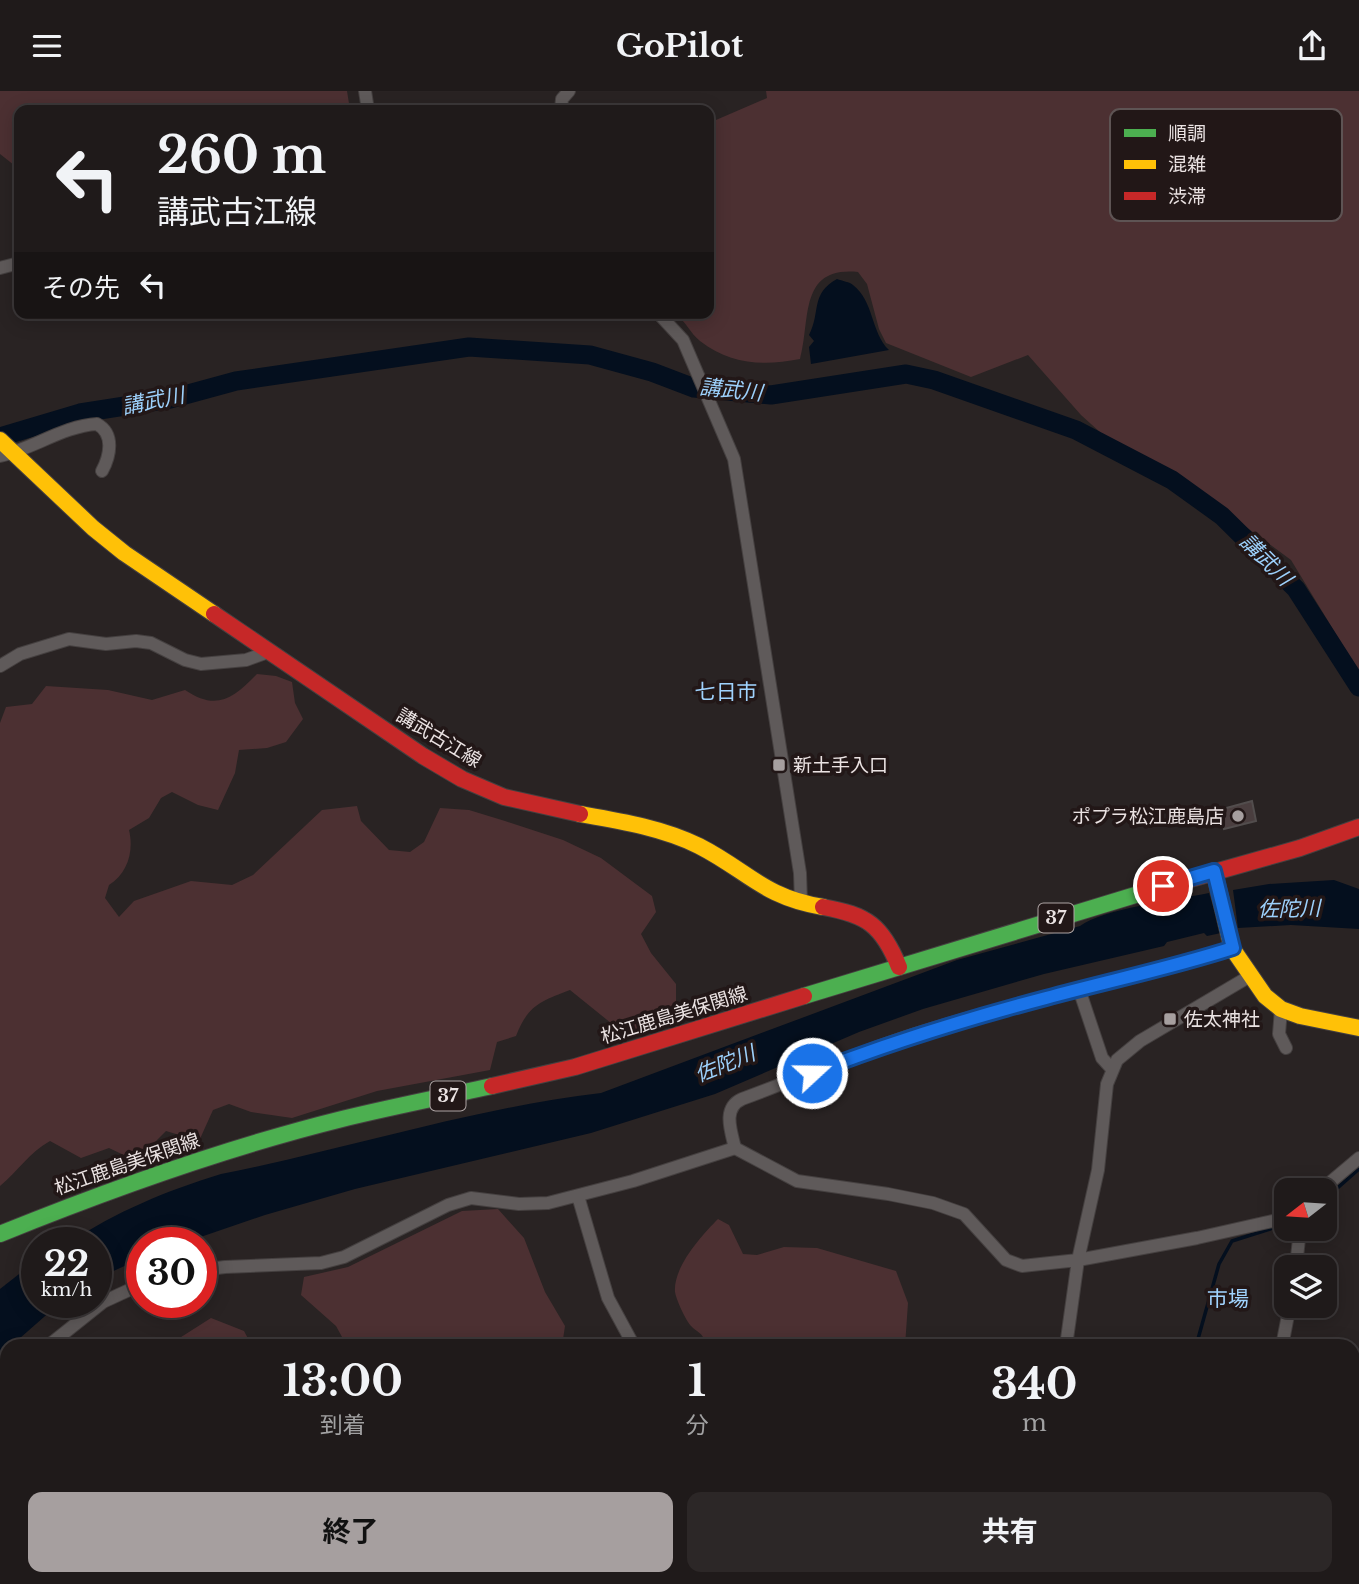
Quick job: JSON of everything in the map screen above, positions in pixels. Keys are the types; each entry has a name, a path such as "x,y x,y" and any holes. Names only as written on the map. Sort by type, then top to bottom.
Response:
{"main road":[{"name":"講武古江線","path":"6,449 124,553 423,756 463,780 502,796 662,832 689,841 764,890 875,922 887,935 899,967"},
{"name":"松江鹿島美保関線","path":"0,1234 90,1197 270,1139 341,1119 575,1067 899,967 1216,879 1359,827"},
{"path":"1216,879 1230,941 1265,996 1282,1009 1300,1016 1359,1028"}],"street":[{"path":"664,319 683,340 736,467 800,873 801,902"},
{"path":"6,449 97,424 104,430 110,451 102,471"},
{"path":"0,666 20,655 69,639 106,644 136,641 150,643 201,664 246,660 268,652"},
{"path":"735,1148 730,1116 735,1103 897,1040 1079,989 1183,964 1230,941"},
{"path":"1067,1339 1078,1260 1098,1170 1101,1126 1112,1069 1124,1052 1140,1041 1250,976"},
{"path":"1079,989 1102,1058 1112,1069"},
{"path":"1282,1009 1279,1034 1286,1048"},
{"path":"217,1268 321,1263 344,1257 448,1205 471,1198 519,1204 548,1203 633,1181 735,1148 797,1181 888,1194 933,1203 964,1214 1006,1260 1014,1264 1047,1265 1078,1260 1274,1221"},
{"path":"1335,1178 1359,1158"},
{"path":"578,1196 608,1298 630,1339"},
{"path":"57,1339 103,1303 126,1292"},
{"path":"1283,1339 1287,1318"}],"shaded area":[{"path":"0,91 347,91 349,105 14,105 14,165 0,154"},
{"path":"766,91 1359,91 1359,672 1291,560 1163,466 1111,442 1081,415 1028,355 971,377 886,343 879,329 867,284 858,272 839,272 825,278 816,287 807,313 800,359 774,363 748,362 724,355 697,338 681,319 714,319 714,121 767,98"},
{"path":"257,674 276,676 292,682 295,703 303,719 286,742 267,748 239,750 235,773 218,810 198,805 172,792 161,798 149,818 129,830 131,846 128,861 121,874 109,885 105,898 119,917 134,901 191,881 232,885 253,875 322,810 357,806 361,821 389,850 410,852 424,842 440,808 469,810 563,840 601,858 652,896 656,912 641,934 651,953 676,984 676,1014 627,1036 570,990 551,997 531,1011 516,1036 497,1042 490,1070 377,1091 292,1118 251,1112 229,1104 213,1110 199,1141 166,1131 153,1144 150,1153 128,1157 109,1148 81,1158 50,1141 0,1186 0,723 6,707 32,704 46,686 108,690 152,700 185,690 206,700 215,701 232,696"},
{"path":"498,1209 524,1238 545,1292 565,1326 563,1339 343,1339 336,1326 301,1295 304,1277 348,1267 462,1211"},
{"path":"718,1219 729,1225 743,1254 757,1255 784,1247 817,1248 896,1271 908,1303 905,1339 704,1339 684,1316 675,1292 684,1262"},
{"path":"211,1318 244,1331 248,1339 178,1339"}],"water":[{"path":"837,279 852,284 860,292 883,343 889,350 811,364 809,347 814,341 809,335 819,297"},
{"name":"佐陀川","path":"1334,880 1359,889 1359,929 1291,925 1238,928 1233,890 1269,884"},
{"name":"佐陀川","path":"1209,893 1221,933 1207,936 1204,933 1167,942 1164,946 1044,974 923,1009 859,1032 715,1094 591,1133 355,1189 217,1231 217,1227 126,1227 126,1265 112,1272 112,1227 95,1227 142,1203 221,1174 505,1108 601,1093 957,960 1080,926 1105,915"},
{"path":"21,1273 21,1318 43,1318 19,1339 0,1339 0,1289"}],"building":[{"name":"ポプラ松江鹿島店","path":"1252,801 1256,821 1224,829 1219,810"}],"waterway":[{"name":"講武川","path":"0,437 80,413 170,399 236,381 469,347 590,355 652,372 694,388 771,395 906,374 934,380 1076,430 1172,480 1222,516 1296,589 1359,687"},
{"path":"1337,1188 1359,1169"},
{"path":"1198,1339 1219,1264 1232,1241 1274,1228"}],"traffic: fast":[{"path":"804,996 1155,889"},
{"path":"0,1234 126,1185 298,1130 492,1086"}],"traffic: slow":[{"path":"0,440 93,528 124,553 214,614"},
{"path":"580,814 671,834 716,855 770,890 802,903 823,907"},
{"path":"1214,871 1232,948 1265,996 1281,1009 1300,1016 1359,1028"}],"traffic: jam":[{"path":"214,614 423,756 462,779 504,797 580,814"},
{"path":"1155,889 1300,848 1359,827"},
{"path":"823,907 851,914 871,924 886,941 899,967"},
{"path":"492,1086 575,1067 804,996"}],"place":[{"name":"新土手入口","path":"779,765"},
{"name":"ポプラ松江鹿島店","path":"1238,816"},
{"name":"佐太神社","path":"1170,1019"}],"district":[{"name":"七日市","path":"726,692"},
{"name":"市場","path":"1228,1299"}],"route":[{"path":"812,1073 897,1040 1048,997 1183,964 1233,948 1214,871 1163,886"}]}
